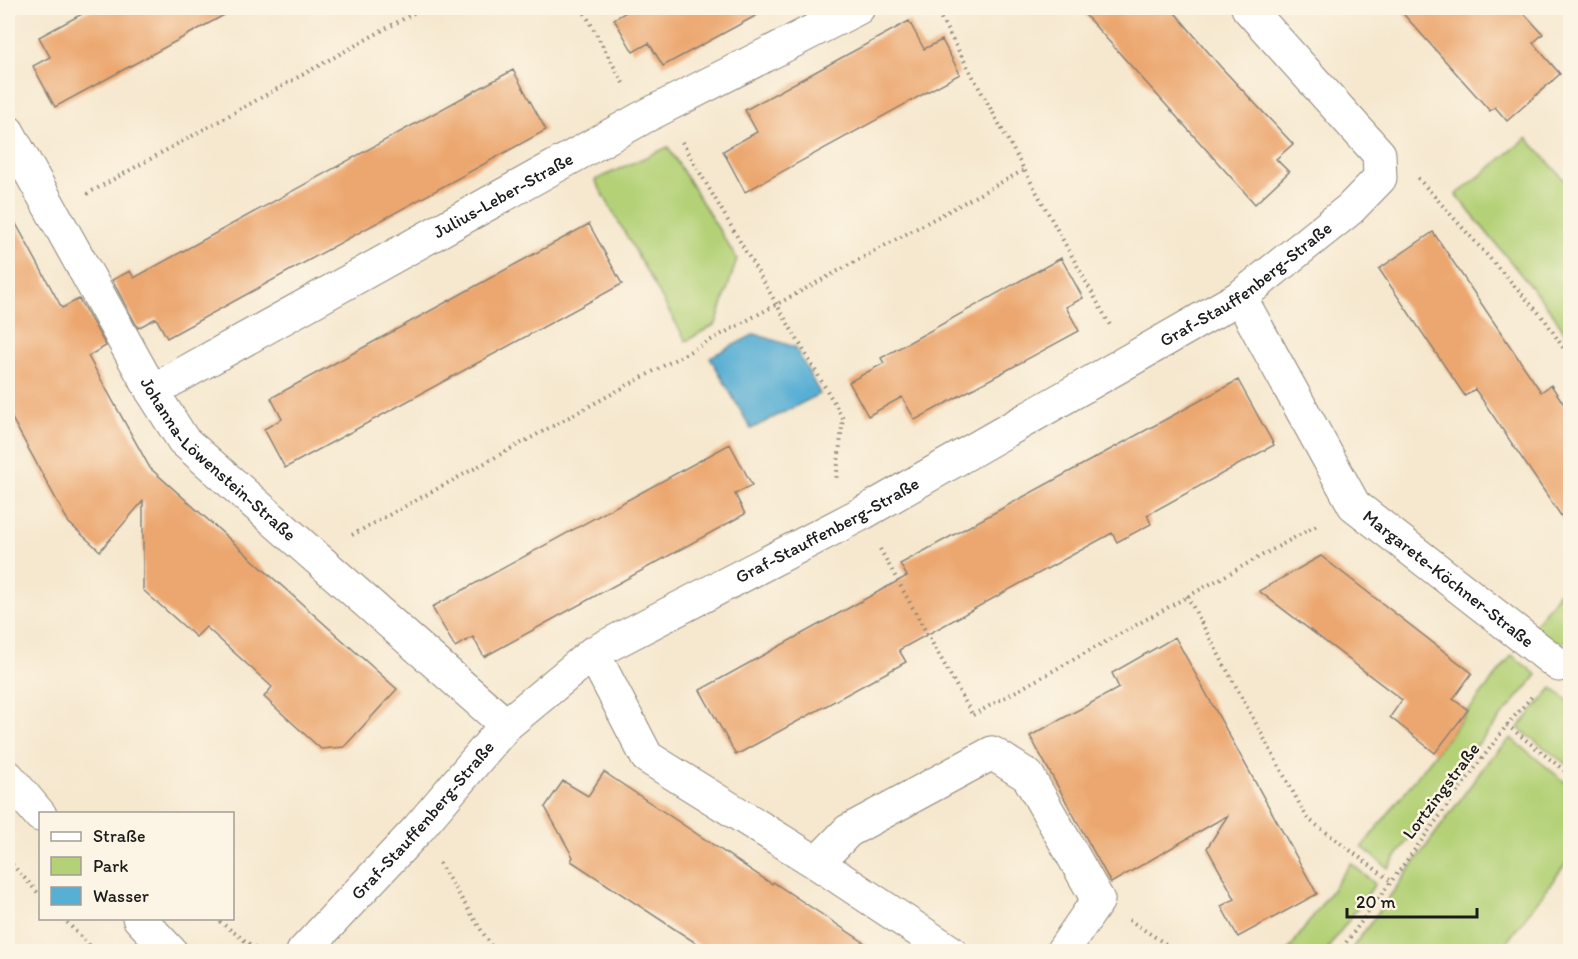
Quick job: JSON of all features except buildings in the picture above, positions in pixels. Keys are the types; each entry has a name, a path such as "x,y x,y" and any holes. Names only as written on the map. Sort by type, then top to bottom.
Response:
{"street":[{"name":"Julius-Leber-Straße","path":"152,391 652,113 858,8"},
{"path":"1248,8 1379,154"},
{"name":"Johanna-Löwenstein-Straße","path":"8,132 152,391 183,440 506,725"},
{"name":"Graf-Stauffenberg-Straße","path":"303,951 418,829 506,725 593,652 855,517 1132,362 1240,297 1350,209 1380,178 1379,154"},
{"name":"Margarete-Köchner-Straße","path":"1240,297 1354,505 1559,665"},
{"path":"593,652 647,756 818,863 951,951"},
{"path":"818,863 848,831 992,753 1028,776 1098,900 1062,951"},
{"path":"8,777 39,814"},
{"path":"141,920 171,951"}],"path":[{"path":"52,214 423,8"},
{"path":"582,8 777,304 843,418 835,494 878,546 992,753"},
{"path":"934,8 1090,292 1132,362"},
{"path":"1379,154 1422,180 1545,320 1570,358"},
{"path":"314,556 1024,170"},
{"path":"973,715 1354,505"},
{"path":"1187,596 1307,818 1391,881"},
{"name":"Lortzingstraße","path":"1339,951 1507,725 1559,665"},
{"path":"1507,725 1570,775"},
{"path":"418,829 495,951"},
{"path":"8,860 39,894"},
{"path":"1098,900 1178,951"},
{"path":"65,920 95,951"},
{"path":"218,920 260,951"}],"green space":[{"path":"1527,138 1570,186 1570,341 1554,315 1456,195"},
{"path":"668,147 737,259 716,324 686,341 595,180"},
{"path":"1570,578 1570,634 1560,647 1533,627"},
{"path":"1512,655 1537,675 1472,751 1388,868 1362,847"},
{"path":"1552,688 1570,702 1570,767 1518,728"},
{"path":"1511,738 1570,786 1570,858 1500,951 1350,951 1489,760"},
{"path":"1351,863 1375,884 1326,951 1288,951"}],"water":[{"path":"755,334 795,347 820,394 751,429 710,357"}]}
